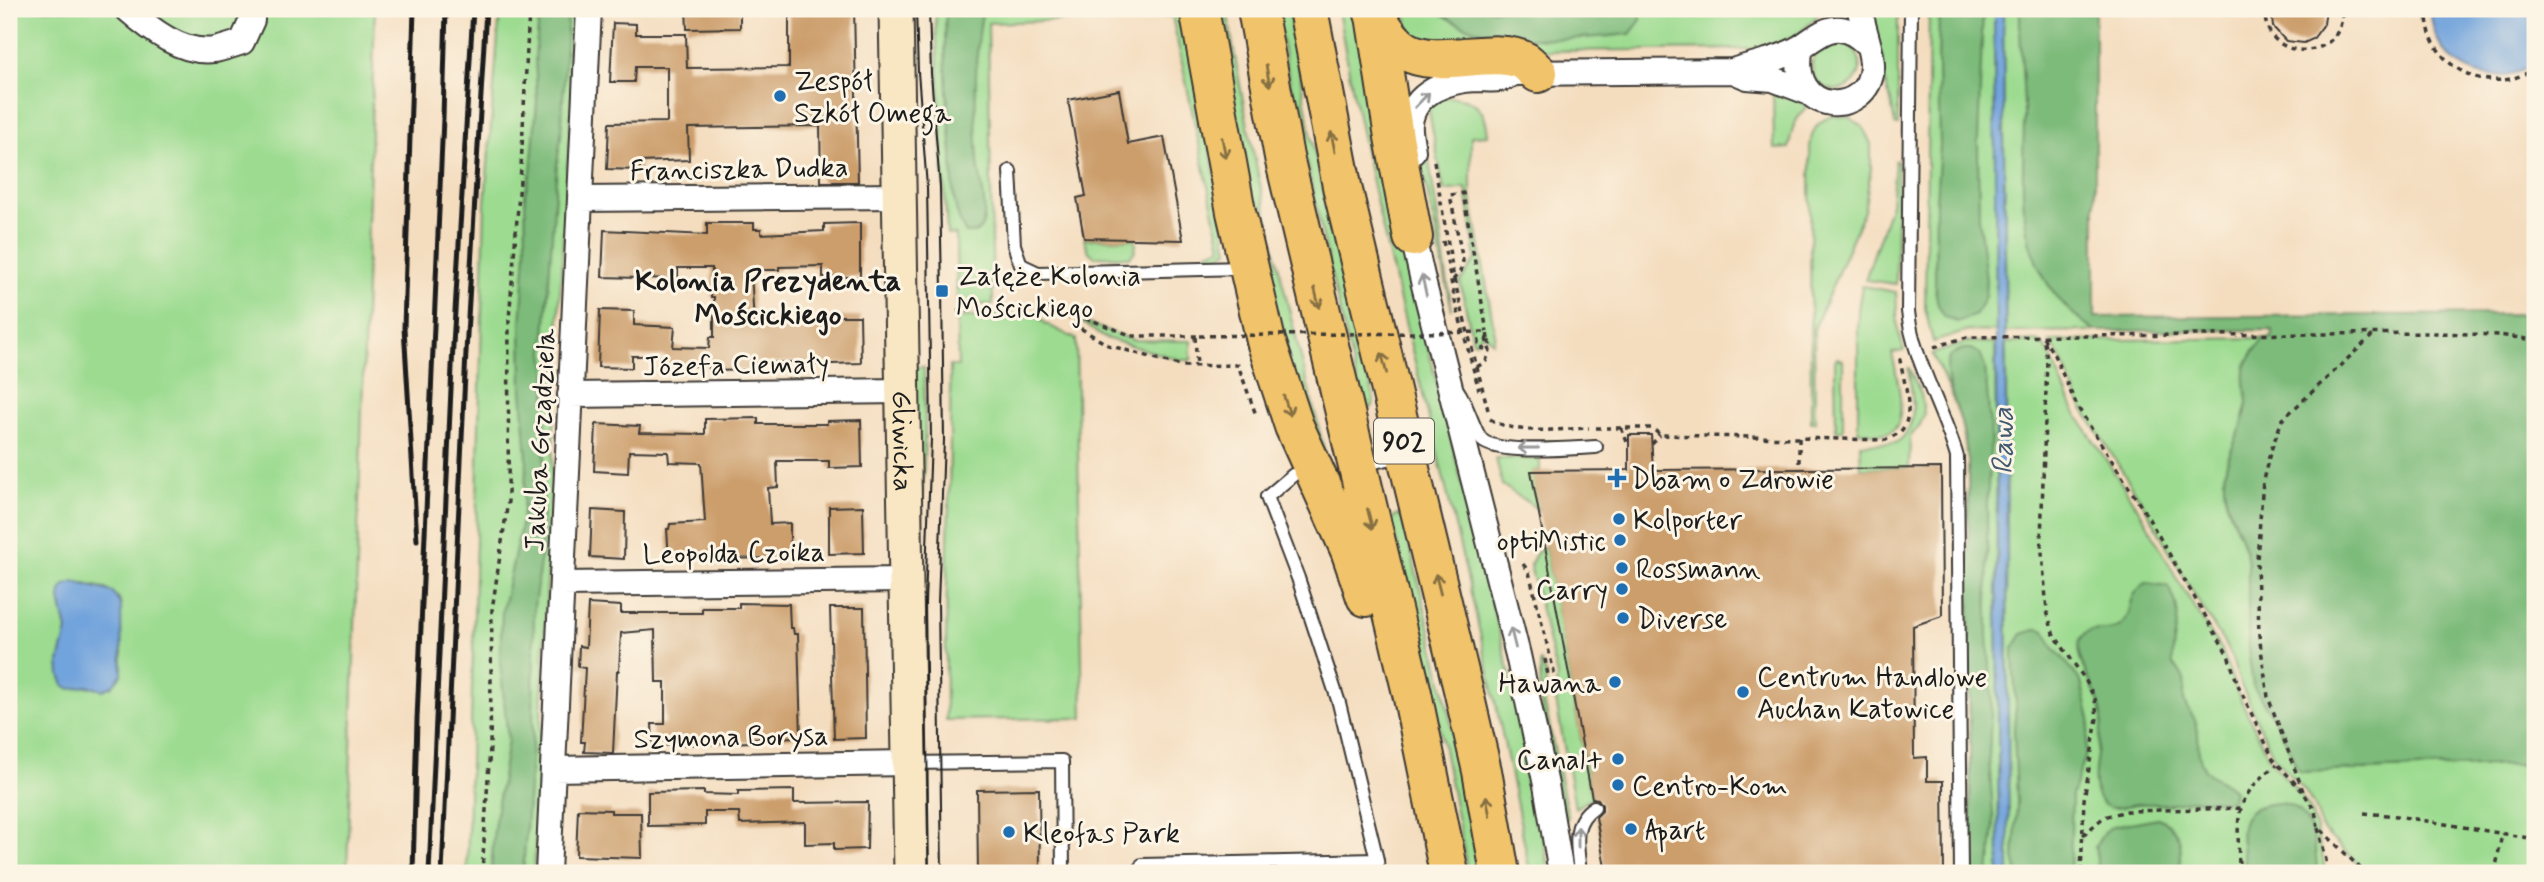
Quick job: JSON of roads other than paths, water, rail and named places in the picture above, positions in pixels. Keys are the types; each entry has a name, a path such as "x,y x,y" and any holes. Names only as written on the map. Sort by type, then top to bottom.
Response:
{"main road":[{"path":"1199,9 1248,267 1266,341 1294,426 1350,550 1375,628 1412,693"},
{"name":"902","path":"1257,9 1284,157 1412,693 1449,873"},
{"name":"902","path":"1308,9 1343,191 1471,724 1500,873"},
{"path":"1374,11 1389,35 1409,53 1426,58 1513,57 1527,62 1522,76"},
{"path":"1374,11 1391,122 1413,237"}],"street":[{"path":"127,9 155,33 185,46 213,50 242,42 252,20 252,9"},
{"name":"Jakuba Grządziela","path":"548,873 590,9"},
{"name":"Gliwicka","path":"897,9 911,873"},
{"path":"1832,9 1809,40 1799,76 1803,86 1820,102 1834,104 1856,97 1865,87 1872,69 1860,9"},
{"path":"1561,873 1546,785 1518,655 1413,237 1417,184 1410,133 1413,110 1427,94 1447,85 1475,79 1733,71 1759,61 1775,59 1809,40 1841,29 1867,43"},
{"path":"1733,71 1747,77 1773,79 1810,93"},
{"name":"Franciszka Dudka","path":"580,199 899,196"},
{"name":"Józefa Ciemały","path":"570,396 903,391"},
{"name":"Leopolda Czoika","path":"562,584 906,580"},
{"name":"Szymona Borysa","path":"554,769 909,763"}],"lane":[{"path":"1911,9 1908,311 1913,340 1941,410 1957,461 1961,873"},
{"path":"1010,171 1014,245 1021,265 1038,273 1248,267"},
{"path":"1446,375 1466,401 1480,439 1507,448 1596,447"},
{"path":"1357,466 1407,454"},
{"path":"1143,873 1142,865 1377,867 1339,703 1298,578 1267,497 1293,475"},
{"path":"909,763 1062,761 1063,873"},
{"path":"1580,873 1576,829 1585,813 1594,807"}],"water":[{"name":"Rawa","path":"1994,9 2003,9 2009,873 1999,873"},
{"path":"2431,9 2535,9 2535,63 2518,72 2500,76 2466,69 2452,59 2440,45 2433,28"},
{"path":"75,582 113,592 121,606 122,674 112,686 103,690 87,686 70,689 64,685 60,675 59,662 67,630 60,600 61,591 65,585"}],"tram line":[{"path":"916,9 927,187 930,360 931,439 925,603 929,873"},
{"path":"929,9 940,187 942,291 944,440 938,603 942,873"}],"railway":[{"path":"414,9 404,328 417,540"},
{"path":"413,873 446,9"},
{"path":"429,873 453,345 473,9"},
{"path":"442,873 466,352 486,9"}],"place":[{"name":"Zespół Szkół Omega","path":"780,96"},
{"name":"Załęże Kolonia Mościckiego","path":"942,291"},
{"name":"Dbam o Zdrowie","path":"1617,478"},
{"name":"Kolporter","path":"1619,519"},
{"name":"optiMistic","path":"1620,540"},
{"name":"Rossmann","path":"1622,568"},
{"name":"Carry","path":"1622,589"},
{"name":"Diverse","path":"1623,618"},
{"name":"Hawana","path":"1615,682"},
{"name":"Centrum Handlowe Auchan Katowice","path":"1743,692"},
{"name":"Canal+","path":"1618,759"},
{"name":"Centro-Kom","path":"1618,785"},
{"name":"Apart","path":"1631,829"},
{"name":"Kleofas Park","path":"1009,832"}],"district":[{"name":"Kolonia Prezydenta Mościckiego","path":"768,297"}]}
